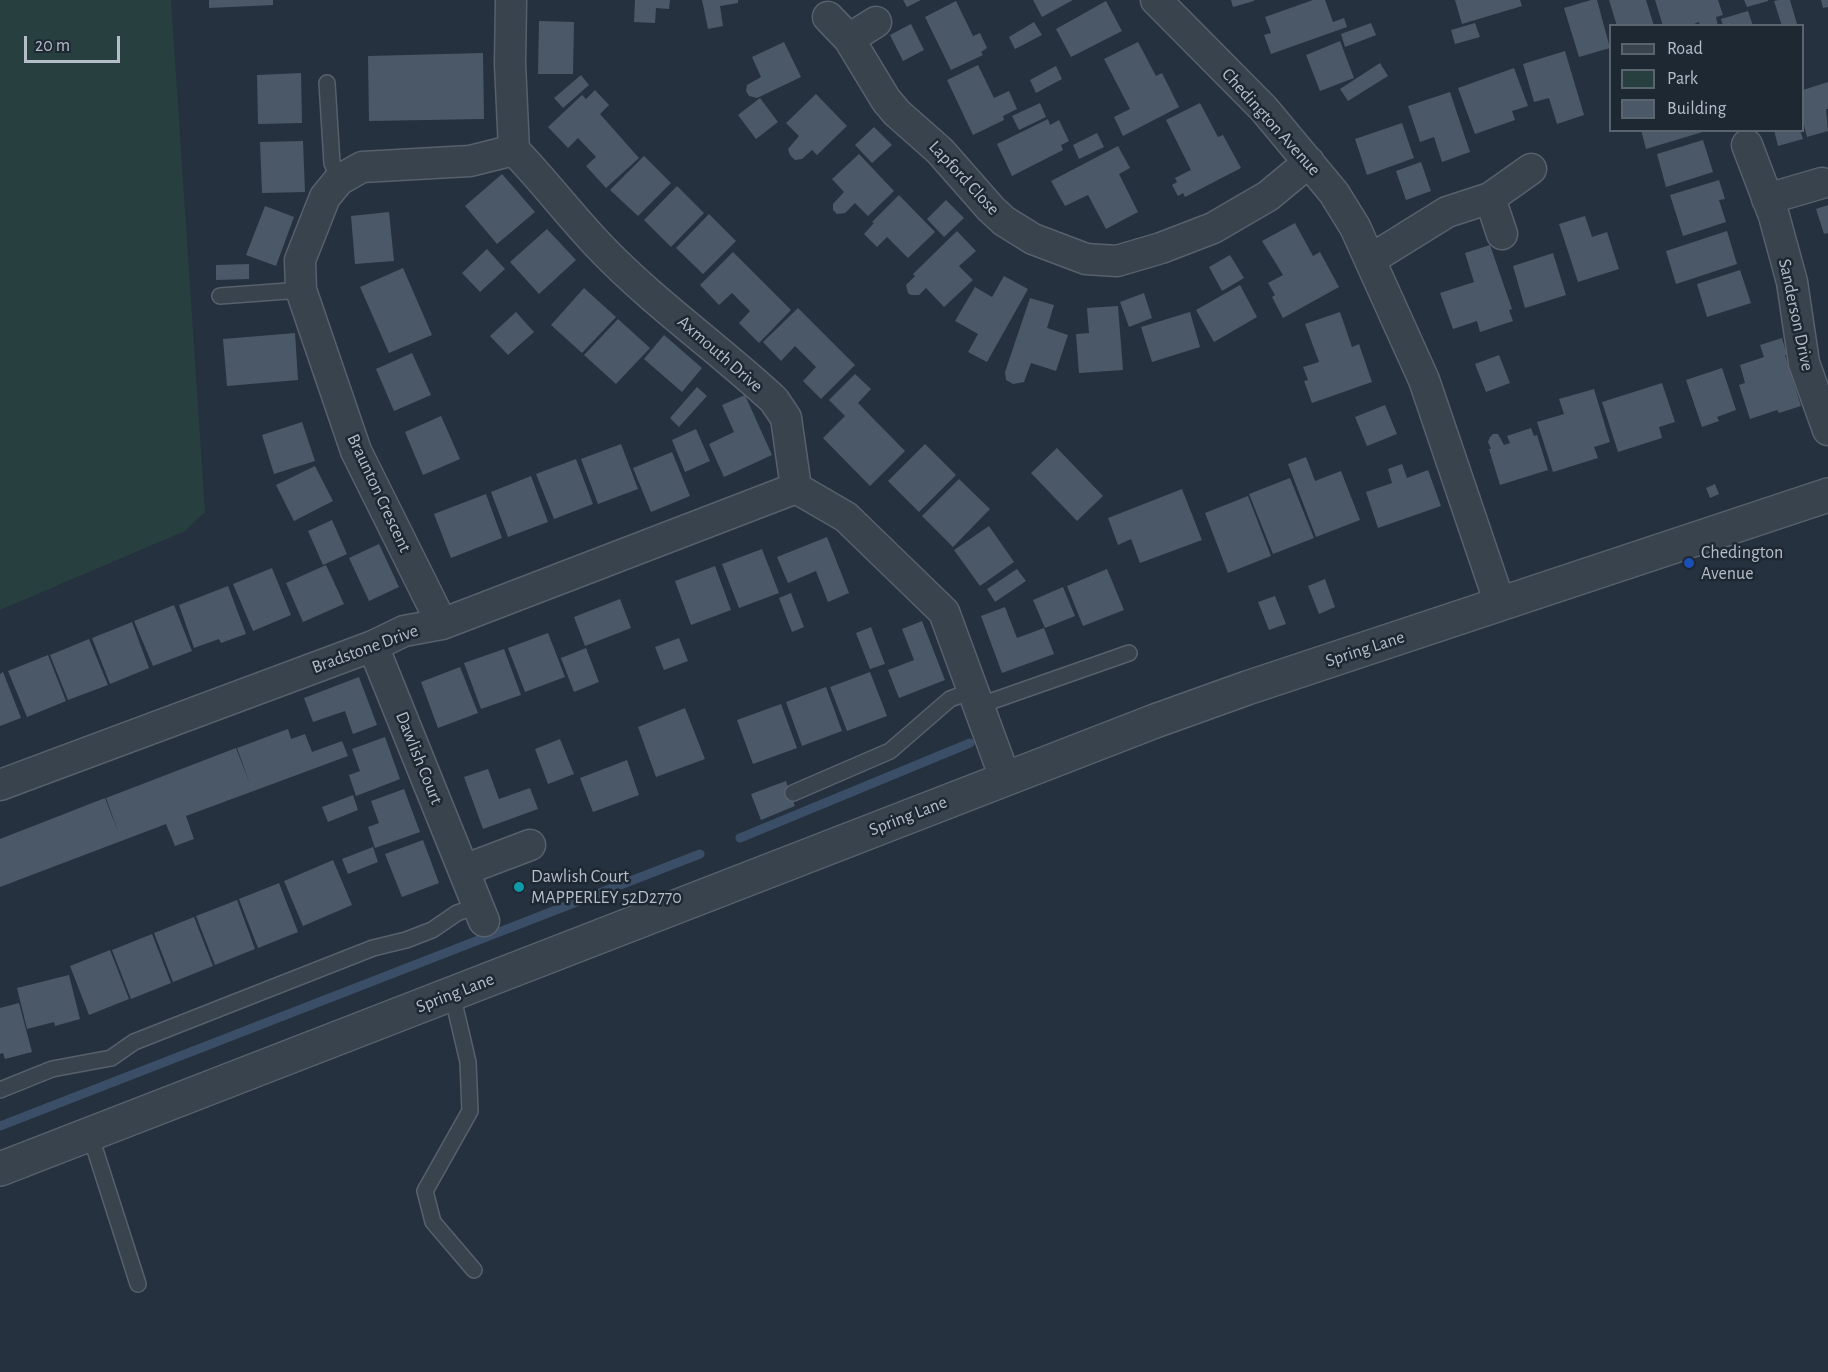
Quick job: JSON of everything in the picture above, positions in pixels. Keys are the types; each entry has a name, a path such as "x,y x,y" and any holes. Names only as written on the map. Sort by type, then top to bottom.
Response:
{"street":[{"path":"511,0 510,64 514,150"},
{"name":"Chedington Avenue","path":"1156,0 1264,109 1334,193 1354,228 1424,381 1500,604"},
{"name":"Lapford Close","path":"828,17 849,39 886,100 897,113 940,151 991,209 1033,239 1086,259 1117,261 1161,248 1213,228 1268,196 1309,162"},
{"path":"849,39 876,22"},
{"name":"Sanderson Drive","path":"1747,145 1774,216 1792,282 1804,363 1828,430"},
{"name":"Braunton Crescent","path":"442,624 356,451 301,290 300,260 325,198 339,180 362,166 470,161 514,150"},
{"name":"Axmouth Drive","path":"514,150 543,180 602,250 774,400 786,418 796,488"},
{"path":"1368,256 1381,253 1447,212 1490,198 1531,169"},
{"path":"1767,199 1822,183"},
{"path":"1490,198 1502,234"},
{"path":"796,488 846,517 944,612 1005,778"},
{"name":"Bradstone Drive","path":"0,785 374,646 405,630 442,624 796,488"},
{"name":"Spring Lane","path":"0,1169 1005,778 1247,688 1828,495"},
{"name":"Dawlish Court","path":"374,646 480,913"},
{"path":"464,870 530,845"}],"lane":[{"path":"327,83 332,163 339,180"},
{"path":"220,296 301,290"},
{"path":"792,793 890,751 950,699 975,698 1129,653"},
{"path":"0,1090 52,1069 111,1058 134,1042 374,948 406,940 457,913 480,913"},
{"path":"452,994 468,1062 470,1111 425,1191 433,1222 474,1270"},
{"path":"90,1134 138,1284"}],"green space":[{"path":"0,0 171,0 205,512 185,531 0,610"}],"building":[{"path":"209,0 273,0 273,5 209,8"},
{"path":"635,0 670,0 669,9 656,8 655,23 634,22"},
{"path":"702,0 738,0 738,3 720,6 723,26 708,29"},
{"path":"903,0 921,0 907,7"},
{"path":"1033,0 1073,0 1042,17"},
{"path":"1231,0 1254,0 1254,1 1233,7"},
{"path":"1313,0 1325,0 1333,22 1344,18 1347,27 1271,54 1264,35 1271,33 1265,17"},
{"path":"1455,0 1520,0 1522,6 1462,24"},
{"path":"1597,0 1609,48 1579,57 1564,8"},
{"path":"1609,0 1646,0 1653,24 1616,24"},
{"path":"1655,0 1718,0 1723,15 1716,17 1718,24 1700,24 1699,22 1662,24"},
{"path":"1744,0 1768,0 1768,1 1747,7"},
{"path":"1790,0 1797,24 1781,24 1774,1"},
{"path":"1821,0 1828,0 1828,7 1823,8"},
{"path":"956,1 973,36 980,33 987,48 981,52 983,55 951,70 925,17"},
{"path":"1106,1 1122,31 1071,57 1056,29"},
{"path":"1748,11 1752,24 1722,24 1721,19"},
{"path":"539,21 574,22 573,74 538,74"},
{"path":"1034,22 1042,35 1015,49 1009,37"},
{"path":"1371,23 1376,35 1345,47 1341,34"},
{"path":"1475,23 1480,37 1455,44 1451,30"},
{"path":"911,24 924,50 903,61 890,35"},
{"path":"1340,41 1354,78 1320,91 1306,55"},
{"path":"784,42 801,77 757,98 749,96 746,91 747,85 761,77 752,57"},
{"path":"1138,42 1156,76 1162,73 1179,107 1123,136 1114,117 1130,109 1104,59"},
{"path":"1565,51 1584,115 1557,124 1549,98 1534,102 1523,64"},
{"path":"483,53 484,119 369,121 368,56"},
{"path":"1380,63 1388,76 1348,101 1340,89"},
{"path":"978,65 994,98 1009,91 1017,109 1003,116 1004,120 973,135 947,80"},
{"path":"1056,66 1062,79 1036,93 1030,80"},
{"path":"1514,68 1528,106 1512,111 1515,120 1475,134 1458,88"},
{"path":"301,73 302,123 258,124 257,75"},
{"path":"581,75 589,85 563,108 554,98"},
{"path":"1828,82 1828,109 1826,109 1828,131 1807,137 1804,125 1804,90"},
{"path":"595,90 609,105 600,114 639,158 606,188 586,166 596,157 578,138 568,148 548,127 582,95 586,99"},
{"path":"1450,92 1470,152 1442,162 1434,137 1420,142 1408,106"},
{"path":"816,94 847,126 817,155 812,150 802,159 795,160 788,149 799,136 786,123"},
{"path":"760,98 778,122 756,139 738,115"},
{"path":"1040,103 1046,117 1019,130 1012,116"},
{"path":"1200,103 1218,137 1223,135 1241,168 1185,197 1183,193 1178,196 1172,185 1177,182 1175,178 1191,170 1166,120"},
{"path":"1048,119 1050,125 1059,120 1069,141 1061,145 1063,150 1012,176 997,144"},
{"path":"1402,123 1414,158 1367,175 1355,139"},
{"path":"874,127 892,145 872,163 855,145"},
{"path":"1642,132 1703,132 1646,149"},
{"path":"1774,132 1801,132 1803,139 1778,146"},
{"path":"1097,133 1104,147 1079,159 1073,145"},
{"path":"1703,140 1713,172 1666,187 1657,154"},
{"path":"303,141 305,192 262,193 260,142"},
{"path":"1118,146 1130,168 1119,174 1138,212 1106,229 1088,195 1065,206 1051,181"},
{"path":"859,154 894,191 868,216 855,203 845,213 837,214 833,210 833,204 844,192 832,179"},
{"path":"644,156 671,183 638,216 610,190"},
{"path":"1421,162 1431,191 1406,200 1396,171"},
{"path":"502,174 535,212 497,244 465,206"},
{"path":"1719,180 1725,199 1719,200 1726,222 1683,236 1670,195"},
{"path":"677,186 704,213 671,247 644,220"},
{"path":"899,195 935,232 908,258 887,237 877,247 864,234 874,223 872,222"},
{"path":"946,200 964,218 944,237 927,219"},
{"path":"1828,205 1828,233 1824,234 1816,209"},
{"path":"265,206 294,217 276,266 246,255"},
{"path":"389,212 394,261 355,264 351,216"},
{"path":"709,214 736,241 703,274 676,248"},
{"path":"1585,216 1592,237 1607,232 1619,269 1578,282 1559,224"},
{"path":"1295,223 1313,256 1320,252 1339,287 1283,318 1272,297 1275,295 1268,283 1283,275 1262,241"},
{"path":"547,229 576,260 539,294 510,262"},
{"path":"957,231 976,251 959,266 973,280 944,307 926,288 919,295 908,293 906,285 915,276 913,274"},
{"path":"1727,231 1737,264 1676,284 1666,251"},
{"path":"1490,245 1512,309 1509,310 1513,321 1480,332 1477,321 1453,329 1440,293 1474,282 1465,253"},
{"path":"487,249 505,269 480,292 462,273"},
{"path":"733,252 791,310 759,343 739,323 750,311 732,293 719,305 700,285"},
{"path":"1553,253 1566,295 1525,308 1513,266"},
{"path":"1230,255 1244,278 1222,291 1209,267"},
{"path":"249,264 249,279 216,280 216,265"},
{"path":"403,268 432,335 389,353 360,287"},
{"path":"1740,270 1751,303 1707,317 1697,284"},
{"path":"1004,276 1028,289 987,362 968,352 978,334 955,321 975,287 992,297"},
{"path":"1240,285 1257,317 1214,342 1196,310"},
{"path":"584,288 616,317 582,353 551,325"},
{"path":"1144,293 1152,318 1129,327 1120,302"},
{"path":"1030,298 1054,305 1047,328 1068,335 1056,371 1031,363 1024,382 1013,384 1006,380 1005,372"},
{"path":"1118,306 1123,370 1079,373 1076,334 1089,333 1087,308"},
{"path":"798,308 855,365 821,399 803,381 816,367 795,346 781,361 763,342"},
{"path":"516,312 534,332 508,355 490,336"},
{"path":"1190,312 1200,347 1152,362 1141,327"},
{"path":"1340,312 1352,347 1359,344 1372,382 1312,403 1304,381 1308,380 1303,367 1319,362 1305,324"},
{"path":"618,319 650,348 616,384 584,355"},
{"path":"295,333 298,380 227,386 223,339"},
{"path":"664,335 702,368 682,392 644,359"},
{"path":"1782,338 1801,406 1779,413 1777,410 1750,419 1739,385 1745,383 1740,365 1764,357 1760,345"},
{"path":"412,353 431,395 394,411 376,369"},
{"path":"1499,355 1510,383 1486,392 1475,364"},
{"path":"1722,368 1736,410 1717,417 1719,421 1702,427 1686,380"},
{"path":"855,374 871,389 858,403 905,451 870,486 823,438 845,416 829,400"},
{"path":"1662,383 1675,422 1659,427 1662,438 1618,452 1602,402"},
{"path":"697,387 707,396 679,427 670,418"},
{"path":"1594,389 1610,442 1594,447 1598,458 1553,472 1537,422 1564,414 1559,399"},
{"path":"745,395 772,455 724,477 709,444 734,432 722,405"},
{"path":"1385,405 1397,434 1367,446 1355,417"},
{"path":"441,416 460,459 423,475 405,432"},
{"path":"302,422 315,461 274,474 262,435"},
{"path":"1531,428 1534,436 1537,435 1548,470 1500,485 1489,449 1491,449 1488,442 1490,437 1498,434 1504,445 1510,443 1507,436"},
{"path":"696,429 710,461 685,472 672,440"},
{"path":"621,444 638,489 598,504 581,459"},
{"path":"925,444 956,475 919,512 888,481"},
{"path":"1057,448 1103,496 1077,521 1031,473"},
{"path":"672,452 690,496 651,512 633,468"},
{"path":"1306,457 1315,481 1341,471 1360,520 1316,537 1288,464"},
{"path":"576,459 593,504 554,519 536,474"},
{"path":"1402,464 1407,478 1428,470 1441,506 1378,528 1366,492 1392,483 1388,469"},
{"path":"315,466 333,501 294,521 276,485"},
{"path":"531,476 548,522 508,537 491,492"},
{"path":"1290,478 1314,538 1273,554 1249,494"},
{"path":"959,479 990,509 953,547 922,516"},
{"path":"1715,484 1719,494 1710,498 1706,488"},
{"path":"1182,489 1202,540 1140,563 1131,539 1118,545 1108,518"},
{"path":"486,494 502,538 451,558 434,514"},
{"path":"1248,496 1271,556 1228,573 1205,513"},
{"path":"332,520 347,554 323,565 308,531"},
{"path":"989,526 1014,562 980,586 954,550"},
{"path":"827,537 849,593 828,602 816,571 788,583 777,557"},
{"path":"379,544 399,587 369,601 349,558"},
{"path":"762,549 779,593 739,608 722,564"},
{"path":"326,565 344,604 303,622 286,583"},
{"path":"715,566 731,610 691,625 675,581"},
{"path":"272,568 291,615 253,631 233,584"},
{"path":"1017,569 1026,581 995,602 987,589"},
{"path":"1107,569 1124,610 1083,626 1067,586"},
{"path":"1325,579 1335,607 1319,614 1308,586"},
{"path":"228,586 246,634 221,643 219,639 194,648 179,605"},
{"path":"1063,587 1075,616 1045,628 1033,600"},
{"path":"791,593 804,627 792,632 779,598"},
{"path":"1275,596 1286,624 1269,630 1258,602"},
{"path":"620,599 631,628 585,646 574,617"},
{"path":"174,605 192,651 153,666 134,621"},
{"path":"1005,607 1017,638 1044,628 1054,654 1002,673 981,616"},
{"path":"922,621 945,680 899,698 888,670 914,660 902,629"},
{"path":"132,622 149,668 110,684 92,638"},
{"path":"871,627 885,664 870,669 856,633"},
{"path":"548,633 565,677 525,692 508,648"},
{"path":"679,638 688,661 664,670 655,647"},
{"path":"89,639 108,685 68,700 50,655"},
{"path":"586,648 599,682 574,692 561,658"},
{"path":"504,649 521,695 481,709 464,663"},
{"path":"48,655 66,701 27,717 8,671"},
{"path":"460,667 478,713 438,728 421,682"},
{"path":"3,672 21,718 0,726 0,674"},
{"path":"870,672 887,716 847,731 830,687"},
{"path":"359,677 377,725 353,734 345,711 313,722 304,698"},
{"path":"826,687 842,731 802,746 786,702"},
{"path":"781,704 797,748 753,764 737,720"},
{"path":"685,708 705,759 656,777 638,727"},
{"path":"288,729 291,739 305,734 312,752 342,741 348,756 186,816 194,839 175,846 166,824 0,887 0,839 105,798 119,834 106,798 236,748 250,784 237,748"},
{"path":"385,737 400,779 356,796 349,775 360,771 352,749"},
{"path":"560,739 574,774 548,784 535,749"},
{"path":"627,760 639,795 593,812 580,778"},
{"path":"488,769 499,799 530,788 538,809 483,829 464,777"},
{"path":"786,781 795,806 761,820 751,794"},
{"path":"404,789 420,832 375,848 368,827 379,823 371,801"},
{"path":"353,795 358,810 328,822 322,807"},
{"path":"423,840 439,883 402,897 385,854"},
{"path":"373,847 378,862 348,874 342,859"},
{"path":"333,860 352,905 303,926 284,881"},
{"name":"Dawlish Court MAPPERLEY 52D2770","path":"522,880 526,891 517,894 513,883"},
{"path":"279,883 298,932 258,948 239,899"},
{"path":"237,900 255,949 215,965 196,916"},
{"path":"194,917 213,966 173,982 154,933"},
{"path":"152,934 171,983 131,999 112,950"},
{"path":"110,950 129,999 89,1015 70,966"},
{"path":"69,975 80,1019 55,1026 54,1022 27,1029 17,988"},
{"path":"19,1003 32,1052 5,1059 3,1053 0,1054 0,1008"}],"waterway":[{"path":"740,838 970,743"},
{"path":"0,1126 700,854"}],"place":[{"name":"Chedington Avenue","path":"1689,563"},
{"name":"Dawlish Court MAPPERLEY 52D2770","path":"519,887"}]}
